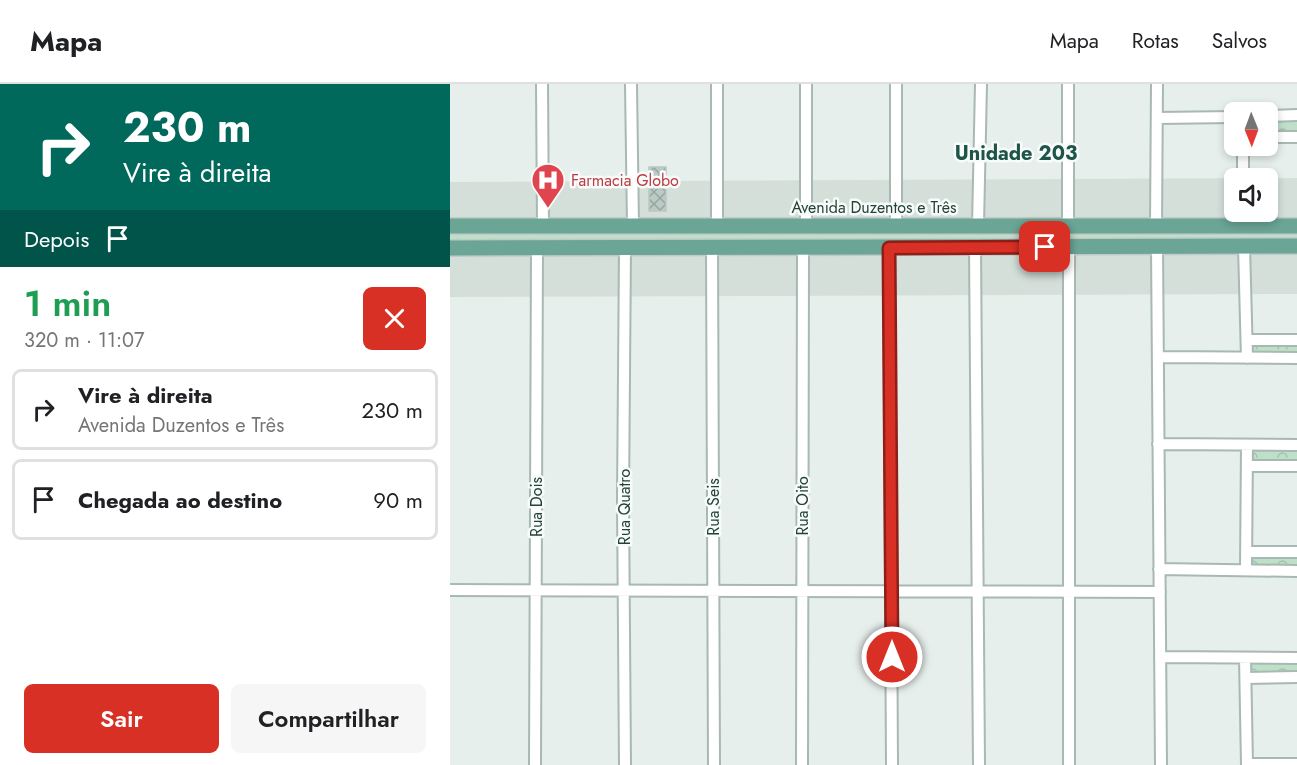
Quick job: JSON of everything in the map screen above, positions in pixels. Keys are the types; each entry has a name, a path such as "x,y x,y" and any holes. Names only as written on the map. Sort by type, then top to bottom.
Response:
{"main road":[{"name":"Avenida Duzentos e Três","path":"450,226 1156,226 1224,221"},
{"name":"Avenida Duzentos e Três","path":"1266,222 1297,226"},
{"path":"450,248 1297,246"}],"street":[{"path":"542,84 543,226"},
{"path":"631,84 633,226"},
{"path":"717,84 717,225"},
{"path":"806,84 806,225"},
{"path":"896,84 896,225"},
{"path":"978,225 981,84"},
{"path":"1068,84 1068,225"},
{"path":"1156,226 1157,84"},
{"path":"1278,116 1297,115"},
{"path":"1156,118 1224,117"},
{"path":"1278,137 1297,137"},
{"path":"1157,246 1161,765"},
{"path":"1245,246 1247,358"},
{"path":"975,247 979,765"},
{"path":"1069,247 1069,765"},
{"name":"Rua Dois","path":"535,765 537,248"},
{"name":"Rua Quatro","path":"625,248 625,765"},
{"name":"Rua Seis","path":"712,248 714,765"},
{"name":"Rua Oito","path":"802,765 803,248"},
{"path":"889,248 892,765"},
{"path":"1247,340 1297,340"},
{"path":"1158,357 1297,358"},
{"path":"1158,444 1297,445"},
{"path":"1246,445 1246,570"},
{"path":"1247,466 1297,466"},
{"path":"1246,552 1297,552"},
{"path":"1159,569 1297,571"},
{"path":"450,590 1160,592"},
{"path":"1160,657 1297,658"},
{"path":"1245,658 1247,764 1297,764"},
{"path":"1245,678 1297,677"}],"shaded area":[{"path":"1224,178 1224,222 1278,222 1278,178 1297,178 1297,294 450,297 450,182"}],"green space":[{"path":"1278,121 1297,121 1297,131 1278,132"},
{"path":"450,233 1297,233 1297,241 450,242"},
{"path":"1249,342 1297,342 1297,355 1249,355"},
{"path":"1250,448 1297,448 1297,460 1250,460"},
{"path":"1252,554 1297,555 1297,568 1252,567"},
{"path":"1249,661 1297,662 1297,674 1249,674"}],"building":[{"path":"649,167 666,167 666,211 649,211"}],"place":[{"name":"Farmacia Globo","path":"548,209"}],"district":[{"name":"Unidade 203","path":"1016,153"}],"route":[{"path":"892,657 889,248 1045,247"}]}
